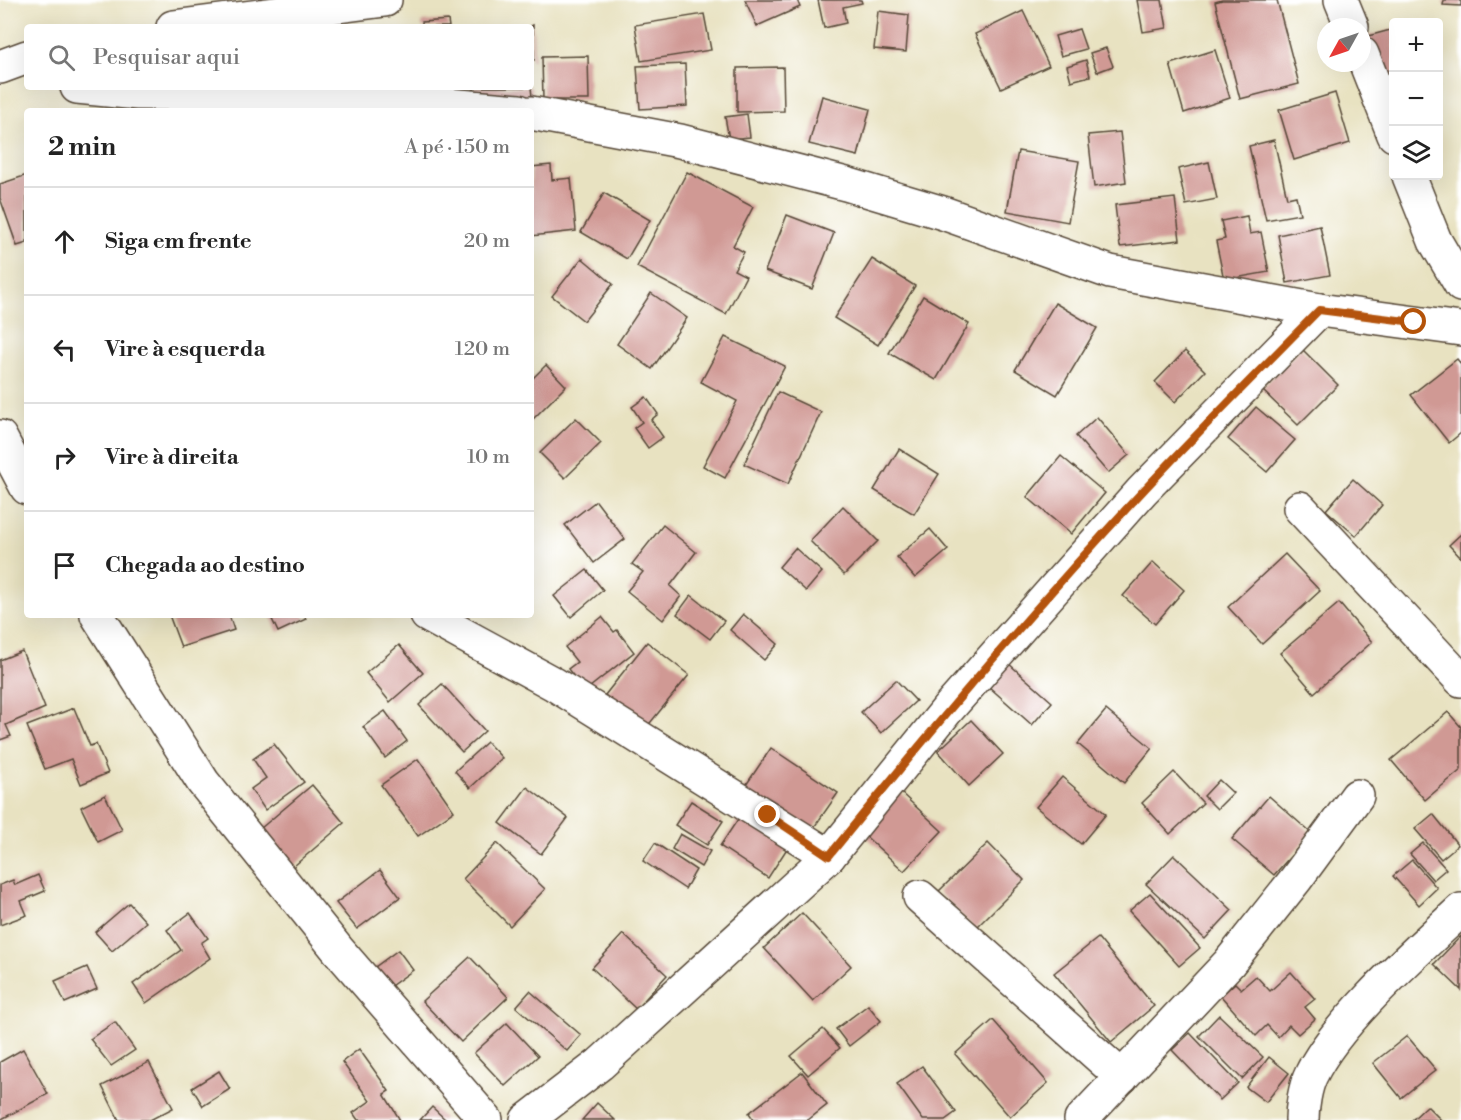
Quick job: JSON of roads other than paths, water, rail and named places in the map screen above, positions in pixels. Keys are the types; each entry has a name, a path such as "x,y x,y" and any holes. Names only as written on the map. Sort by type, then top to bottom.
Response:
{"street":[{"path":"197,24 385,0"},
{"path":"1341,0 1348,18"},
{"path":"0,67 24,58"},
{"path":"1369,72 1390,126"},
{"path":"0,75 24,79"},
{"path":"108,90 138,93 316,94 483,108"},
{"path":"534,114 680,141 846,184 943,213 1110,272 1319,310 1461,329"},
{"path":"1411,180 1435,241 1461,285"},
{"path":"527,1120 600,1064 829,856 947,710 1056,586 1142,491 1319,310"},
{"path":"0,437 24,482"},
{"path":"1300,508 1461,680"},
{"path":"99,618 203,782 338,950 486,1120"},
{"path":"433,618 555,684 829,856"},
{"path":"1081,1120 1229,963 1296,879 1357,796"},
{"path":"920,897 1122,1077"},
{"path":"1302,1120 1310,1077 1329,1045 1366,1002 1461,910"}]}
